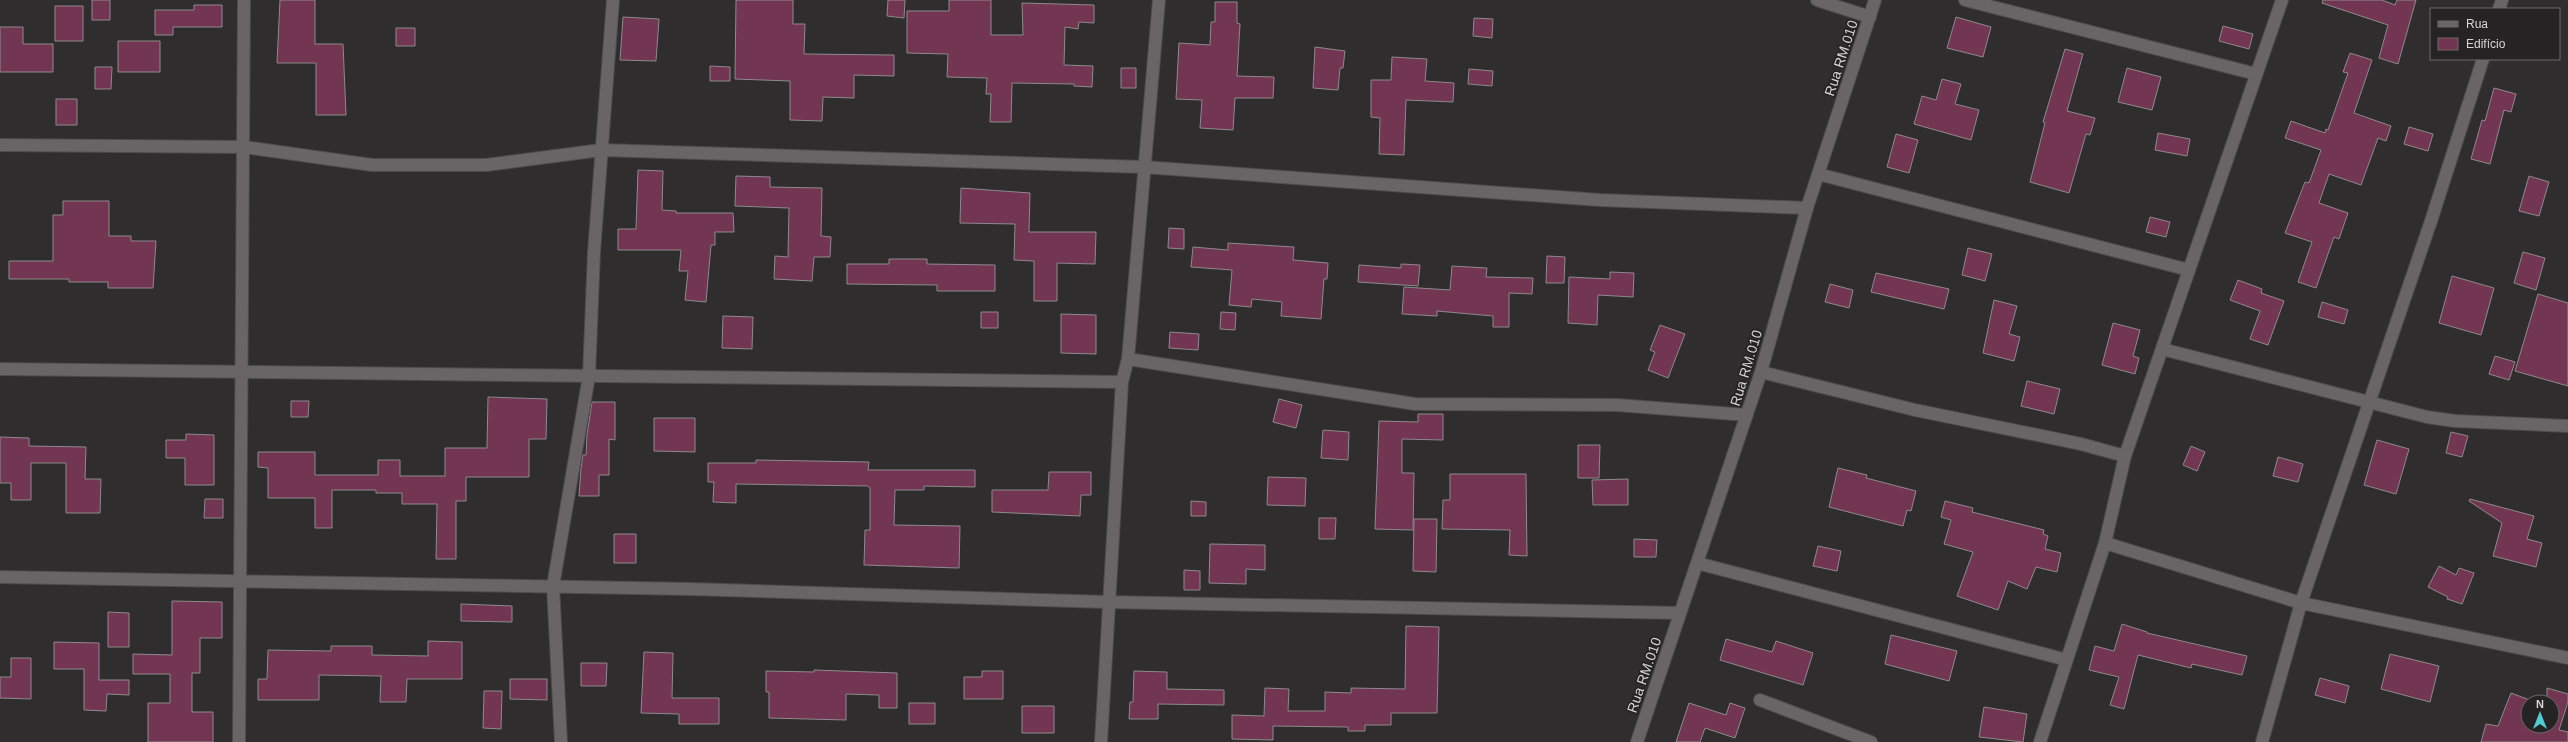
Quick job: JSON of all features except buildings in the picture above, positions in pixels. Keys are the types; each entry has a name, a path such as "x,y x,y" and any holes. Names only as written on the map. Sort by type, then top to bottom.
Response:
{"street":[{"path":"239,742 243,373 244,0"},
{"path":"561,742 553,586 589,376 594,252 613,0"},
{"path":"1101,742 1122,382 1128,359 1159,0"},
{"path":"1817,0 1870,17"},
{"name":"Rua RM.010","path":"1637,742 1761,372 1807,208 1875,0"},
{"path":"1965,0 2256,74"},
{"path":"2040,742 2105,542 2125,456 2282,0"},
{"path":"2262,742 2301,603 2431,221 2483,60"},
{"path":"0,145 244,147 372,165 486,165 601,150 1144,168 1600,200 1807,208"},
{"path":"1818,174 2189,270"},
{"path":"2162,350 2369,402 2455,421 2568,426"},
{"path":"1128,359 1415,404 1617,405 1747,415"},
{"path":"0,369 1122,382"},
{"path":"1761,372 1916,410 2081,444 2125,456"},
{"path":"2105,542 2301,603 2568,658"},
{"path":"1697,563 2067,660"},
{"path":"0,577 553,586 1108,602 1680,613"},
{"path":"1760,700 1870,742"}]}
